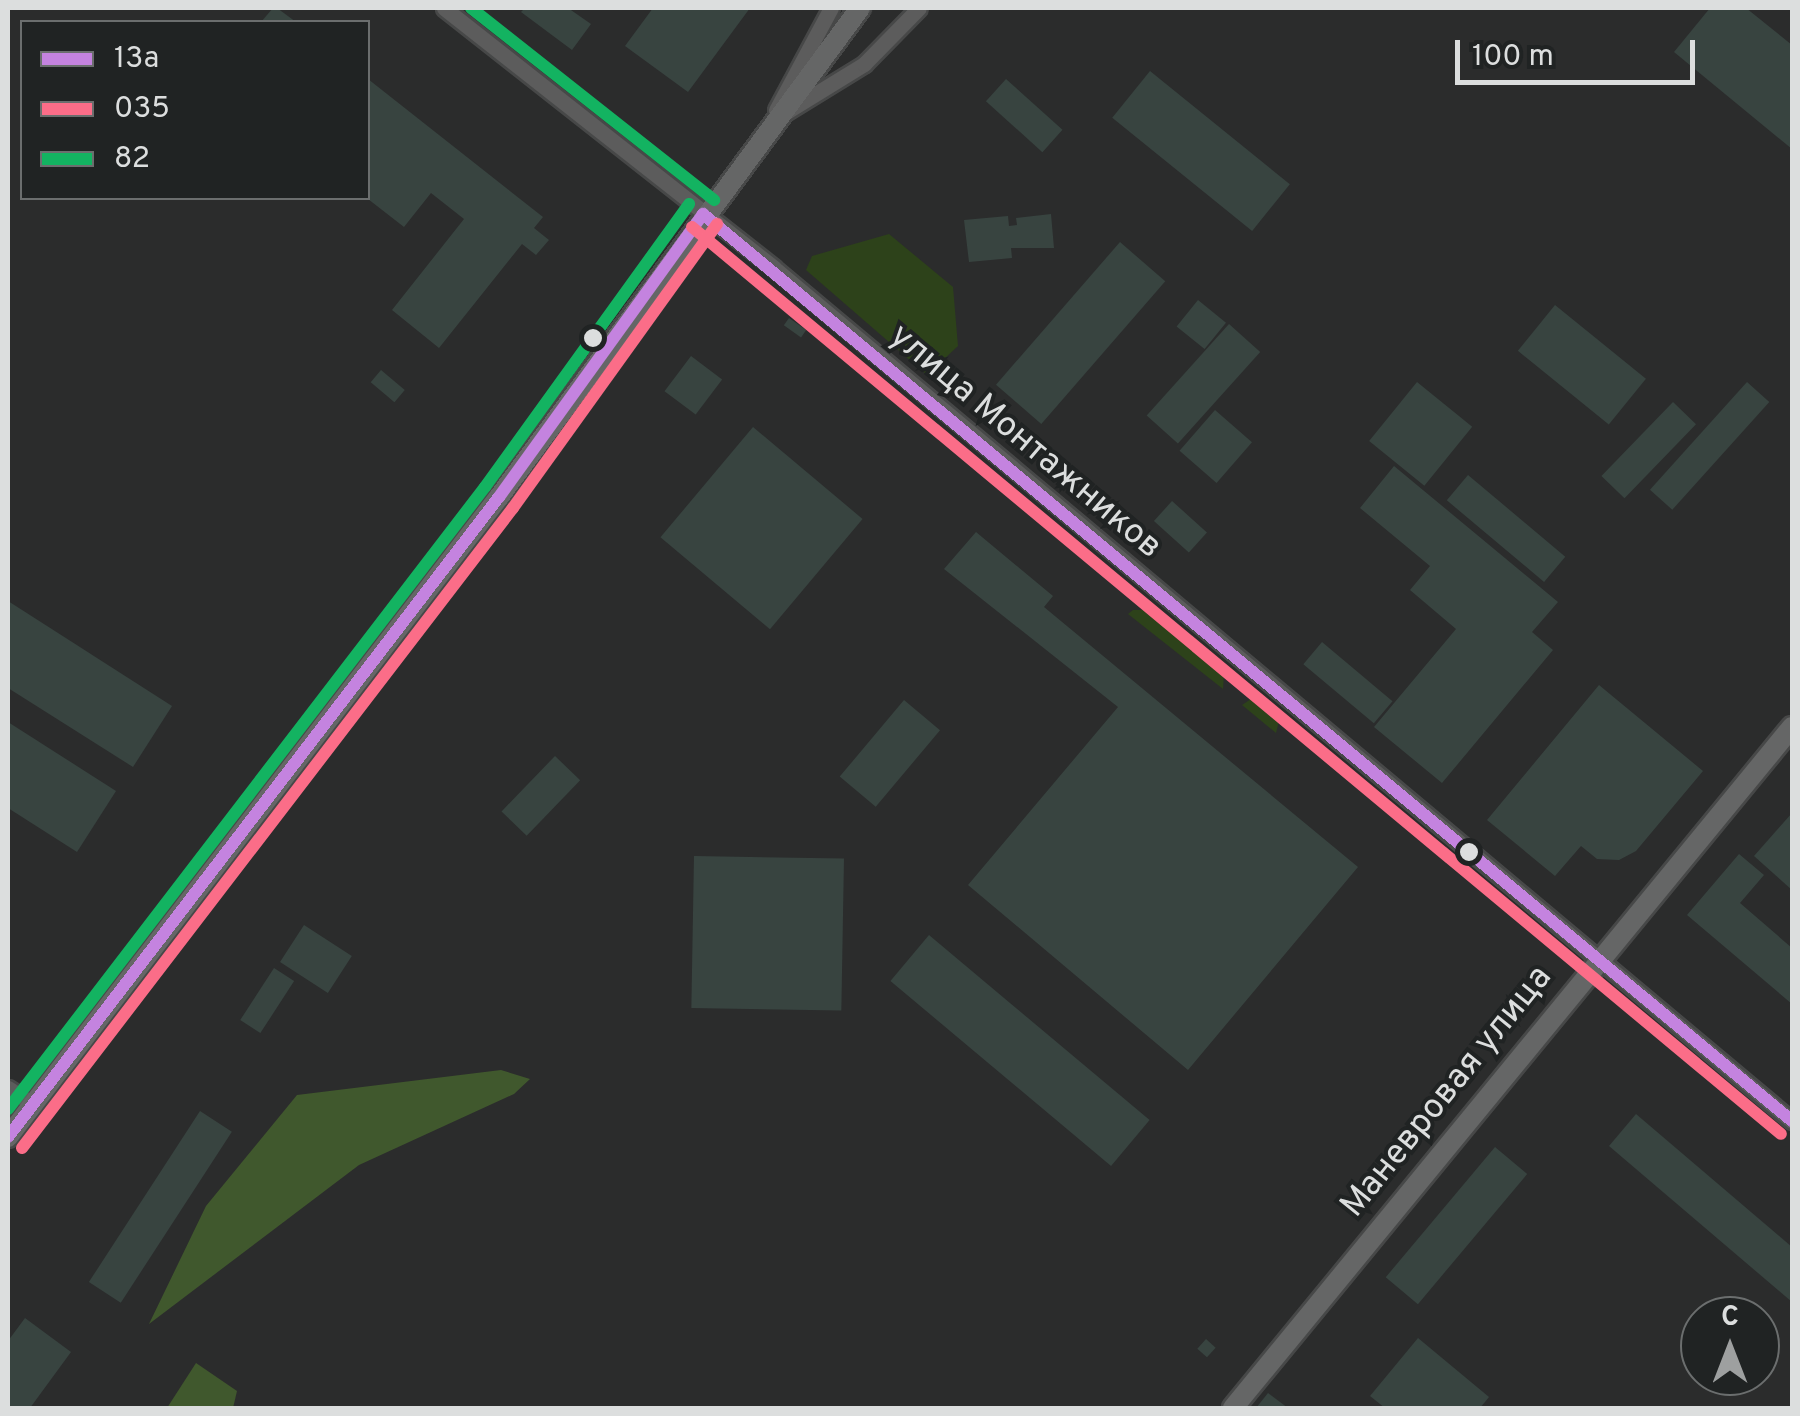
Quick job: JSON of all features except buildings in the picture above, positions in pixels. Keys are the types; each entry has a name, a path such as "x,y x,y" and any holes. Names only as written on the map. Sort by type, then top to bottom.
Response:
{"main road":[{"path":"8,1137 498,497 770,122 860,8"},
{"name":"Маневровая улица","path":"1233,1408 1598,958 1792,727"}],"street":[{"name":"улица Монтажников","path":"444,8 703,214 1792,1121"},
{"path":"770,122 831,8"},
{"path":"770,122 864,64 919,8"},
{"path":"8,1088 34,1105"}],"green space":[{"path":"889,234 953,287 958,346 927,375 806,270 812,256"},
{"path":"1147,610 1224,672 1223,689 1128,614"},
{"path":"1254,697 1280,717 1276,733 1242,705"},
{"path":"501,1070 530,1079 514,1094 359,1165 149,1324 206,1206 297,1095"},
{"path":"196,1363 237,1391 233,1408 167,1408"}],"transit line":[{"name":"82","path":"471,8 714,200"},
{"name":"82","path":"8,1109 485,487 689,204"},
{"name":"13а","path":"703,214 1792,1121"},
{"name":"13а","path":"8,1137 499,497 703,214"},
{"name":"035","path":"22,1148 513,508 717,224"},
{"name":"035","path":"692,227 1781,1134"}]}
